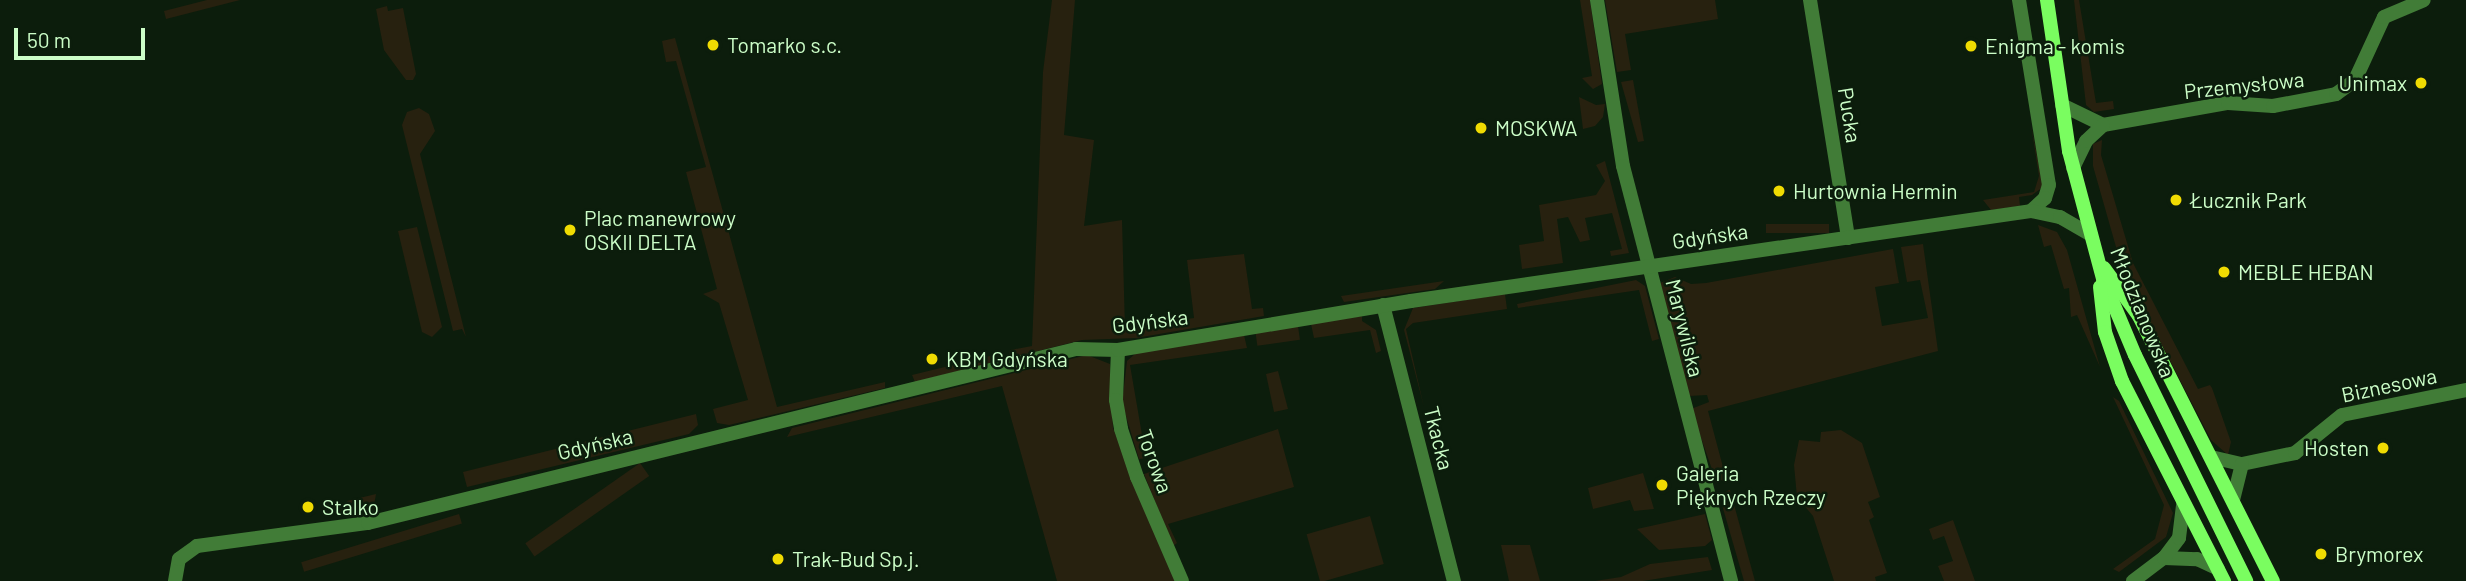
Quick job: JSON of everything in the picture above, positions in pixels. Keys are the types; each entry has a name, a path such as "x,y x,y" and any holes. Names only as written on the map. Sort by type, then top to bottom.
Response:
{"main road":[{"name":"Młodzianowska","path":"2048,0 2073,167 2096,258 2119,321 2246,581"},
{"path":"2096,258 2139,316 2273,581"},
{"path":"2096,258 2110,351 2221,575"}],"street":[{"name":"Marywilska","path":"1597,0 1621,157 1731,581"},
{"name":"Pucka","path":"1811,0 1848,237"},
{"path":"2019,0 2049,185 2045,198 2031,211"},
{"name":"Przemysłowa","path":"2103,125 2228,103 2273,106 2336,94 2355,80 2384,17 2424,0"},
{"path":"2062,104 2103,125 2086,141 2073,167"},
{"name":"Gdyńska","path":"175,581 183,552 197,546 360,525 1076,349 1118,350 1383,305 2031,211 2060,217 2089,234"},
{"name":"Tkacka","path":"1383,305 1454,581"},
{"name":"Torowa","path":"1118,350 1116,400 1121,429 1137,477 1182,581"},
{"name":"Biznesowa","path":"2211,457 2242,464 2302,451 2342,415 2466,390"},
{"path":"2233,500 2242,464"},
{"path":"2133,581 2164,558 2183,527 2183,503"},
{"path":"2164,558 2197,559 2221,575"}],"shaded area":[{"path":"207,0 240,0 166,19 164,11"},
{"path":"1052,0 1075,0 1064,135 1094,140 1084,226 1122,220 1125,328 1194,318 1187,260 1244,254 1252,309 1263,308 1264,316 1136,338 1082,340 915,382 912,375 994,355 997,359 1009,355 1010,350 1032,346 1043,72"},
{"path":"1580,0 1590,0 1602,84 1593,89 1582,78 1592,76"},
{"path":"1605,0 1715,0 1718,19 1625,34 1631,70 1617,72"},
{"path":"2074,0 2079,0 2096,103 2113,101 2114,109 2094,112 2086,105"},
{"path":"387,6 388,11 403,8 416,74 413,80 406,80 384,50 376,9"},
{"path":"675,38 777,407 885,382 885,388 729,425 717,423 713,409 748,400 719,303 703,294 717,289 686,172 706,167 676,61 666,62 662,41"},
{"path":"1633,80 1644,141 1638,142 1621,82"},
{"path":"1579,97 1596,105 1605,104 1603,117 1595,126 1583,129"},
{"path":"419,108 429,114 435,131 420,154 466,337 462,329 453,331 402,125 407,112"},
{"path":"2031,125 2043,187 2032,195 2019,197 2020,206 1991,210 1983,200 2034,192 2039,176"},
{"path":"2102,140 2101,155 2133,263 2198,389 2210,385 2212,388 2231,442 2228,455 2211,440 2122,268 2093,166 2093,144"},
{"path":"1605,161 1629,253 1611,256 1610,251 1622,249 1612,213 1585,218 1590,240 1580,242 1568,217 1557,219 1563,263 1522,269 1519,245 1544,241 1539,205 1596,195 1605,181 1596,165"},
{"path":"1766,224 1829,224 1829,233 1766,233"},
{"path":"2038,225 2057,232 2067,250 2100,367 2077,315 2071,317 2069,288 2064,289 2051,245 2044,247"},
{"path":"417,227 442,327 432,337 422,332 398,231"},
{"path":"1923,244 1938,351 1708,411 1727,482 1715,478 1691,409 1709,402 1707,395 1689,396 1660,283 1675,277 1691,284 1706,283 1893,249 1899,283 1875,287 1882,326 1928,318 1920,280 1907,282 1901,247"},
{"path":"1636,280 1645,286 1659,339 1652,341 1639,290 1518,308 1517,304"},
{"path":"1444,281 1435,289 1344,302 1341,296"},
{"path":"1505,294 1507,309 1413,323 1406,329 1424,407 1404,330 1413,308"},
{"path":"1362,316 1362,321 1376,330 1381,351 1376,353 1370,330 1314,338 1311,324"},
{"path":"1298,326 1300,340 1257,346 1255,332"},
{"path":"1244,335 1247,348 1130,365 1146,458 1139,459 1122,403 1127,361 1136,353"},
{"path":"1087,355 1110,364 1113,428 1175,581 1057,581 1002,386 787,437 792,428"},
{"path":"1278,371 1288,409 1274,412 1266,374"},
{"path":"2113,397 2119,401 2173,513 2166,537 2119,572 2113,569 2155,539 2164,505"},
{"path":"696,414 698,425 689,434 467,487 463,472"},
{"path":"1278,429 1294,487 1168,524 1177,543 1173,546 1144,474"},
{"path":"1841,430 1862,443 1880,497 1868,502 1874,517 1869,520 1887,573 1875,577 1876,581 1834,581 1813,516 1797,497 1794,465 1799,440 1820,442 1821,432"},
{"path":"640,463 649,476 534,556 525,543"},
{"path":"1643,473 1654,509 1634,511 1630,500 1593,509 1588,488"},
{"path":"1730,490 1755,581 1744,581 1722,505 1722,494"},
{"path":"376,494 373,511 336,516 347,501"},
{"path":"459,514 462,524 304,572 301,562"},
{"path":"1705,514 1712,540 1705,546 1659,550 1637,529"},
{"path":"1370,516 1384,564 1320,581 1307,534"},
{"path":"1953,520 1975,581 1944,581 1938,566 1953,561 1944,536 1933,540 1929,529"},
{"path":"1501,545 1530,545 1540,581 1509,581"},
{"path":"1708,557 1712,570 1643,581 1595,581 1621,577 1650,564"}],"place":[{"name":"Tomarko s.c.","path":"713,45"},
{"name":"Enigma - komis","path":"1971,46"},
{"name":"Unimax","path":"2421,83"},
{"name":"MOSKWA","path":"1481,128"},
{"name":"Hurtownia Hermin","path":"1779,191"},
{"name":"Łucznik Park","path":"2176,200"},
{"name":"Plac manewrowy OSKII DELTA","path":"570,230"},
{"name":"MEBLE HEBAN","path":"2224,272"},
{"name":"KBM Gdyńska","path":"932,359"},
{"name":"Hosten","path":"2383,448"},
{"name":"Galeria Pięknych Rzeczy","path":"1662,485"},
{"name":"Stalko","path":"308,507"},
{"name":"Brymorex","path":"2321,554"},
{"name":"Trak-Bud Sp.j.","path":"778,559"}]}
